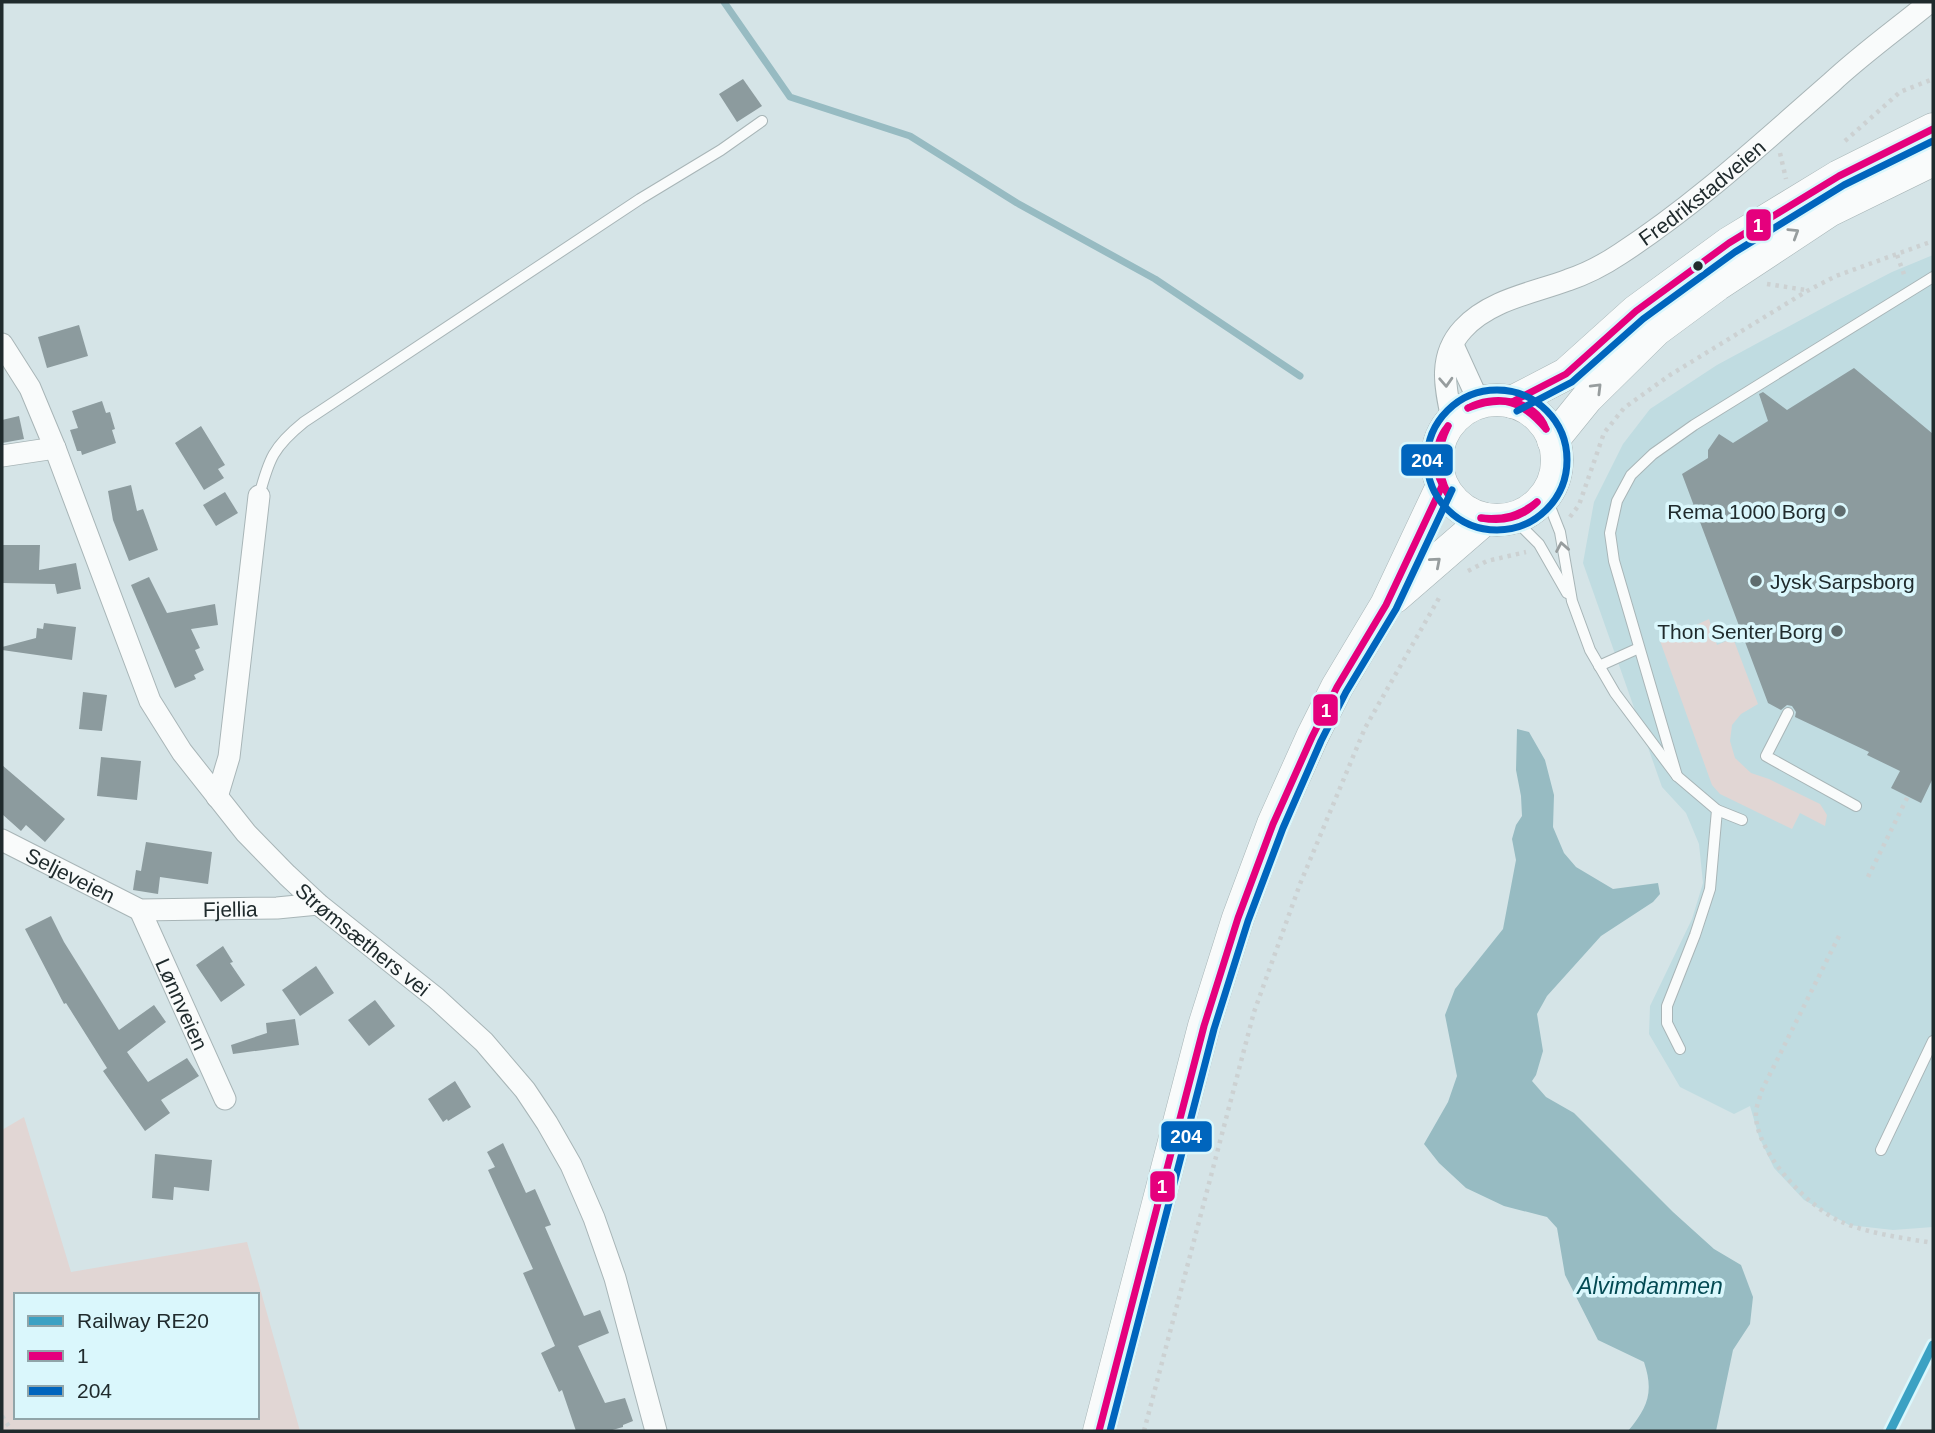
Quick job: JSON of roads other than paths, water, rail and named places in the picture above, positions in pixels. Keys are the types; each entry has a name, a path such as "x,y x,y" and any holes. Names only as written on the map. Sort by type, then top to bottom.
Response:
{"main road":[{"path":"1512,402 1566,374 1636,311 1729,243 1839,176 1933,129"},
{"path":"1553,440 1587,398 1656,330 1707,292 1829,211 1933,160"},
{"path":"1386,605 1499,518 1531,509 1545,494 1554,478 1557,459 1553,440 1544,423 1530,410 1512,402 1495,400 1479,402 1452,419 1442,434 1437,451 1437,469 1442,486 1453,501 1467,512 1499,518"},
{"path":"1099,1431 1204,1026 1238,918 1273,824 1312,737 1337,687 1386,605 1442,486"}],"street":[{"name":"Fredrikstadveien","path":"1452,419 1444,380 1447,362 1461,331 1474,318 1492,307 1583,273 1618,255 1687,208 1775,134 1832,81 1930,2"},
{"name":"Strømsæthers vei","path":"2,344 30,387 150,701 182,752 254,841 318,904 436,998 484,1042 525,1090 547,1123 571,1165 594,1218 615,1278 656,1431"},
{"path":"1453,345 1479,402"},
{"path":"2,456 55,448"},
{"path":"218,797 229,757 260,496"},
{"name":"Seljeveien","path":"2,840 140,911"},
{"name":"Fjellia","path":"140,911 276,908 318,904"},
{"name":"Lønnveien","path":"140,911 225,1099"}],"lane":[{"path":"260,496 269,461 279,446 304,422 762,121"},
{"path":"1677,776 1614,561 1611,533 1617,501 1631,475 1653,454 1694,425 1933,277"},
{"path":"1545,494 1560,532 1572,601"},
{"path":"1499,518 1539,544 1572,601 1590,650 1599,666 1633,721 1677,776 1717,810 1742,820"},
{"path":"1599,666 1639,649"},
{"path":"1788,713 1766,756 1856,806"},
{"path":"1680,1049 1667,1023 1667,1006 1710,889 1717,810"},
{"path":"1881,1150 1933,1041"}],"water":[{"name":"Alvimdammen","path":"1517,729 1529,732 1545,760 1554,795 1553,827 1564,853 1576,867 1613,889 1658,883 1660,894 1653,902 1601,936 1547,996 1537,1014 1543,1051 1532,1081 1546,1097 1574,1113 1714,1249 1741,1265 1753,1297 1750,1324 1733,1350 1716,1431 1628,1431 1644,1407 1649,1391 1644,1362 1598,1340 1565,1275 1557,1228 1547,1217 1504,1206 1466,1188 1439,1163 1424,1144 1448,1102 1457,1076 1445,1015 1455,989 1503,929 1516,860 1512,839 1522,816 1516,770"}],"waterway":[{"path":"724,2 790,97 910,136 1017,203 1155,279 1300,376"}],"rail line":[{"name":"RE20","path":"1890,1431 1933,1345"}],"place":[{"name":"Rema 1000 Borg","path":"1840,511"},
{"name":"Jysk Sarpsborg","path":"1756,581"},
{"name":"Thon Senter Borg","path":"1837,631"}]}
